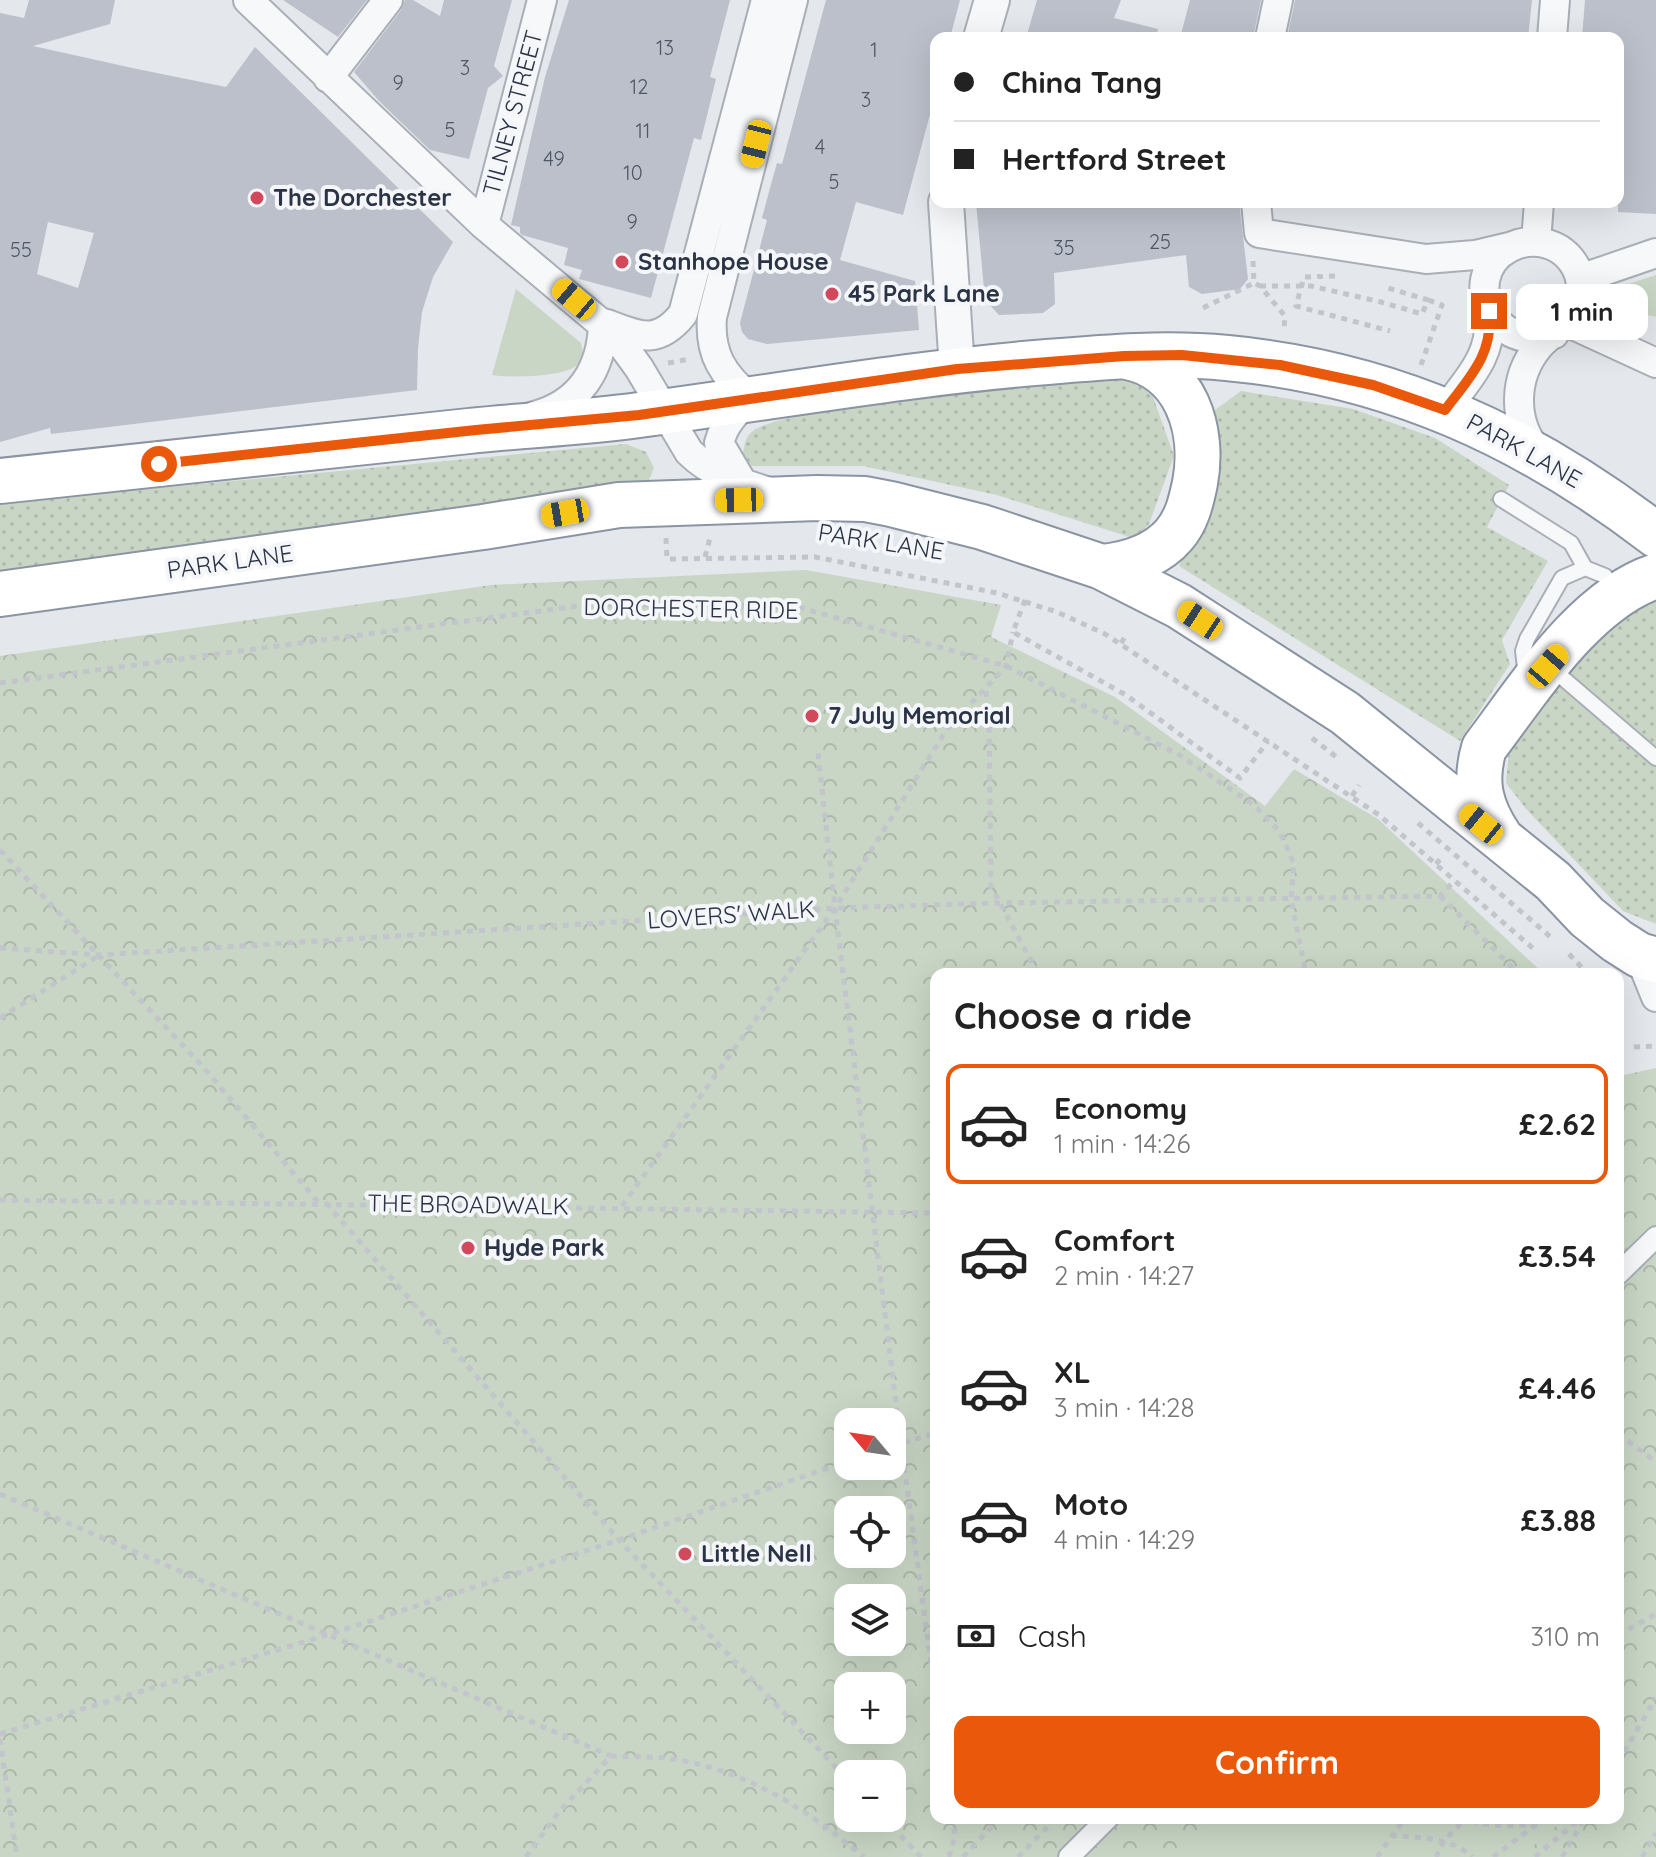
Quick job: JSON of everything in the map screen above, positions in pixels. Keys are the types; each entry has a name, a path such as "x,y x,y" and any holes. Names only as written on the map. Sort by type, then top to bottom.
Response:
{"highway":[{"name":"PARK LANE","path":"0,481 665,411 957,369 1124,356 1182,355 1280,365 1373,385 1445,410 1542,457 1595,490 1656,535"},
{"path":"1102,567 1141,559 1174,535 1188,510 1196,475 1196,426 1189,406 1178,388 1159,370 1139,359 1124,356"},
{"name":"PARK LANE","path":"0,594 483,527 619,505 794,498 865,499 891,504 982,527 1102,567 1179,606 1323,698 1553,881 1587,917 1617,941 1648,957"},
{"path":"1504,842 1486,816 1478,786 1484,748 1620,579"}],"street":[{"path":"248,0 484,225 603,323 629,333 656,336 673,326 683,314 766,0"},
{"path":"328,78 388,0"},
{"name":"TILNEY STREET","path":"484,225 542,0"},
{"path":"742,482 719,443 723,429 734,413 752,399 723,371 710,335 793,0"},
{"path":"983,32 992,0"},
{"path":"1271,32 1278,0"},
{"path":"1552,32 1555,0"},
{"path":"946,208 957,369"},
{"path":"1256,208 1256,240 1426,259 1475,255 1524,244 1555,247 1564,253 1577,269 1580,302 1561,328 1533,355 1519,395 1520,424 1528,441 1542,457"},
{"path":"1524,244 1537,208"},
{"path":"1445,410 1485,352 1490,338 1487,273 1502,252 1524,244"},
{"path":"1580,279 1656,253"},
{"path":"1426,259 1450,271 1487,305 1499,325 1513,334 1529,339 1561,328 1651,357"},
{"name":"PARK LANE","path":"603,323 626,349 689,452 700,463 719,474 794,498"},
{"name":"PARK LANE","path":"476,430 539,415 559,406 580,390 595,370 603,342 603,323"},
{"path":"1648,957 1656,997"},
{"path":"1624,1268 1656,1237"},
{"path":"1069,1857 1102,1824"}],"lane":[{"path":"1501,499 1571,543 1620,579"},
{"path":"1537,679 1656,758"}],"path":[{"path":"1256,240 1257,284 1285,316"},
{"path":"1203,308 1257,284 1303,286 1358,296 1422,314 1428,300"},
{"path":"1280,365 1285,316 1296,306 1303,286"},
{"path":"1385,287 1442,305 1434,328"},
{"path":"1296,306 1390,331"},
{"path":"666,539 667,559 815,557 1025,600 1057,612 1121,643 1379,815 1536,951"},
{"path":"705,557 710,543"},
{"path":"622,1207 835,908 947,729 1006,666 1013,632 1025,600"},
{"name":"DORCHESTER RIDE","path":"0,683 593,604 798,607 1006,666 1178,754 1254,805 1280,832 1294,864 1291,899 1305,968"},
{"path":"1013,632 1126,695 1240,778 1268,741"},
{"path":"1121,643 1128,633"},
{"path":"985,690 989,718 991,886 1035,968"},
{"path":"1308,736 1342,761"},
{"path":"818,753 897,1408"},
{"path":"1352,796 1359,785"},
{"path":"1413,819 1540,927 1582,968"},
{"path":"0,850 203,1067 619,1540 834,1765"},
{"path":"1436,864 1444,855"},
{"path":"1455,880 1440,896 1513,968"},
{"name":"LOVERS' WALK","path":"0,948 99,955 835,908 1440,896"},
{"path":"0,1018 99,955"},
{"path":"1634,1047 1655,1046"},
{"name":"THE BROADWALK","path":"0,1200 930,1213"},
{"path":"906,1442 930,1435"},
{"path":"1624,1438 1656,1462"},
{"path":"17,1857 0,1737 330,1634 834,1466"},
{"path":"906,1480 930,1655"},
{"path":"0,1494 611,1756 679,1760 752,1780 818,1819 864,1857"},
{"path":"1624,1632 1656,1614"},
{"path":"1624,1752 1656,1698"},
{"path":"526,1857 558,1813 611,1756"},
{"path":"949,1857 955,1836 953,1824"},
{"path":"963,1857 994,1824"},
{"path":"1018,1857 1050,1824"},
{"path":"1377,1857 1400,1824"},
{"path":"1436,1857 1443,1842 1458,1824"},
{"path":"1494,1824 1520,1824"},
{"path":"1493,1857 1537,1824"},
{"path":"1535,1857 1576,1824"},
{"path":"1562,1857 1580,1824"},
{"path":"897,1832 921,1857"},
{"path":"1642,1857 1656,1833"},
{"path":"1391,1835 1443,1842 1472,1857"}],"green space":[{"path":"1656,275 1656,317 1617,308 1613,297 1619,287"},
{"path":"516,289 581,343 584,356 577,365 569,370 548,374 492,375"},
{"path":"1129,373 1152,394 1174,456 1149,524 1136,539 997,495 863,466 752,466 743,456 746,441 752,432 776,421 968,379"},
{"path":"1241,391 1353,409 1435,438 1509,485 1487,527 1548,561 1502,640 1510,664 1460,741 1179,566 1208,497 1215,444 1215,410"},
{"path":"626,444 646,452 654,468 647,484 0,575 0,503"},
{"name":"Hyde Park","path":"806,570 1001,605 991,637 1115,697 1265,806 1294,769 1378,819 1538,968 930,968 930,1824 1624,1824 1624,1075 1656,1068 1656,1857 0,1857 0,656 491,585"},
{"path":"1645,601 1656,601 1656,924 1623,911 1527,810 1506,783 1509,750 1605,630"},
{"path":"1206,1824 1558,1824 1517,1857 1171,1857"}],"building":[{"name":"The Dorchester","path":"29,0 115,0 110,24 33,46 226,87 255,47 453,242 433,277 422,312 417,390 51,434 50,428 0,442 0,13 24,18","holes":["48,222 94,233 78,288 37,274"]},
{"path":"283,0 367,0 338,37"},
{"path":"405,0 413,0 440,16 444,0 512,0 494,66 503,76 488,88 469,159 430,150 354,72 401,10"},
{"path":"569,0 730,0 710,77 716,79 701,140 694,138 651,298 579,279 582,270 564,265 568,248 522,235 520,227 511,225 545,77"},
{"path":"826,0 960,0 952,32 930,32 930,114 903,215 856,202 840,260 915,281 919,330 767,344 748,339 742,332 740,323 767,220 762,218 777,163 782,164"},
{"path":"1037,0 1121,0 1114,18 1158,29 1158,32 1028,32"},
{"path":"1190,0 1261,0 1254,32 1182,32"},
{"path":"1295,0 1532,0 1529,32 1288,32"},
{"path":"1585,0 1656,0 1656,214 1618,212 1618,208 1624,208 1624,32 1582,32"},
{"path":"977,208 1240,208 1248,279 1240,289 1202,294 1189,287 1186,255 1054,273 1055,304 1043,313 999,315 985,300"}],"place":[{"name":"The Dorchester","path":"257,198"},
{"name":"Stanhope House","path":"622,262"},
{"name":"45 Park Lane","path":"832,294"},
{"name":"7 July Memorial","path":"812,716"},
{"name":"Hyde Park","path":"468,1248"},
{"name":"Little Nell","path":"685,1554"}],"route":[{"path":"159,464 639,415 957,369 1124,356 1182,355 1280,365 1373,385 1445,410 1485,352 1490,338 1489,311"}]}
